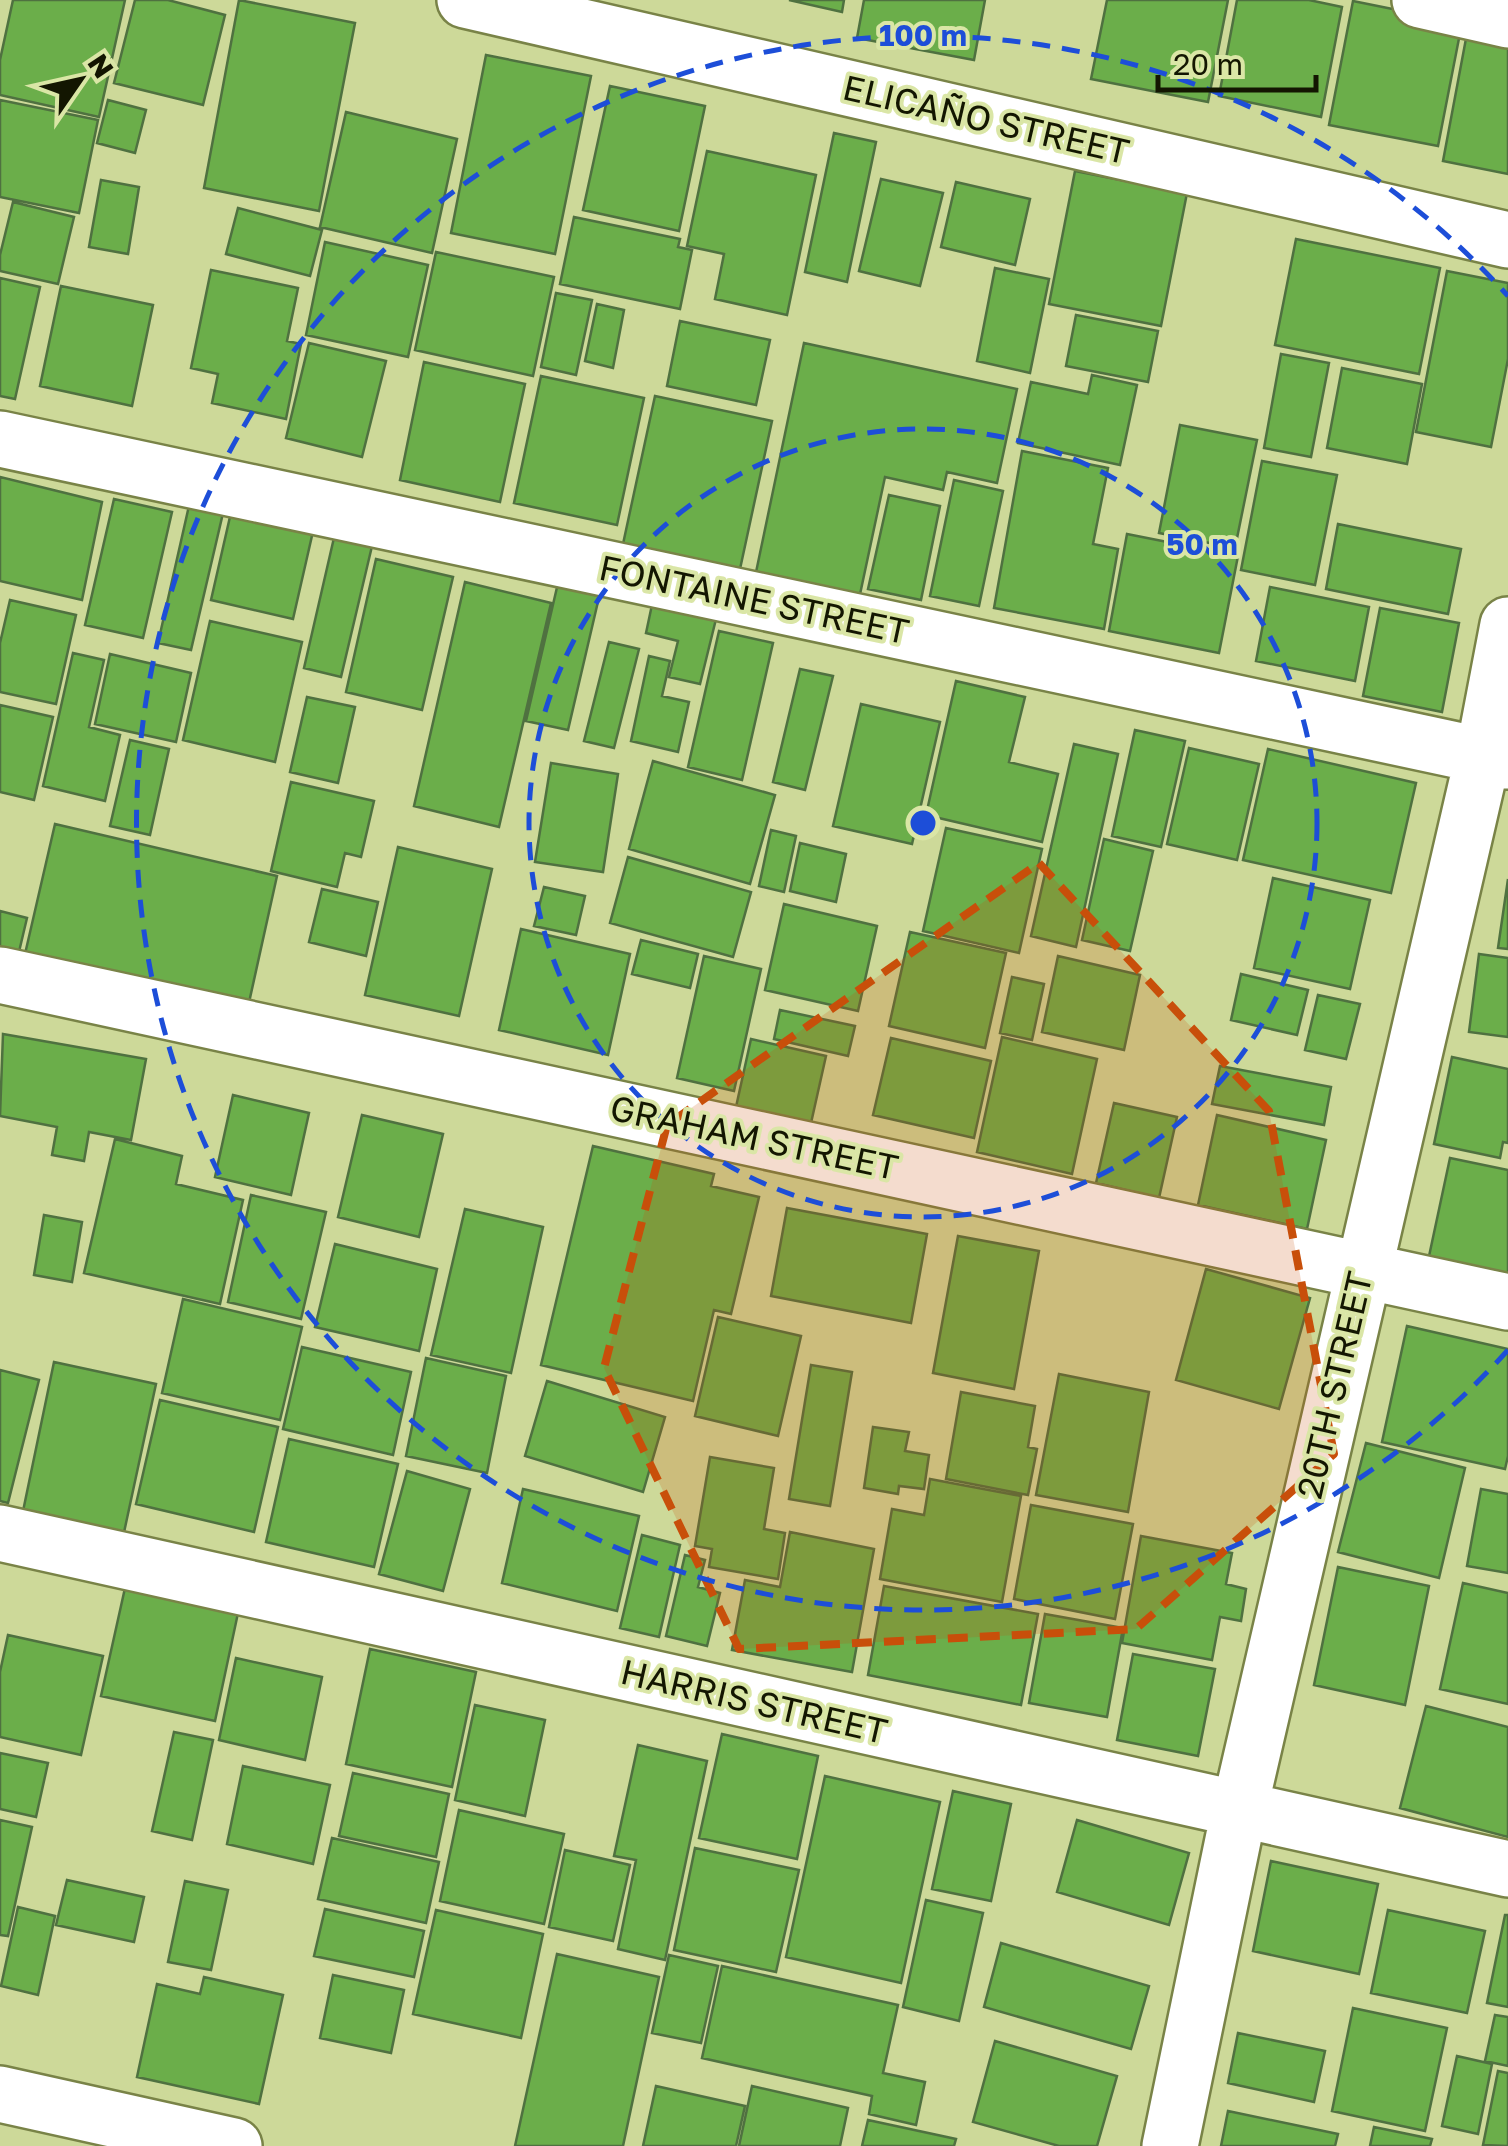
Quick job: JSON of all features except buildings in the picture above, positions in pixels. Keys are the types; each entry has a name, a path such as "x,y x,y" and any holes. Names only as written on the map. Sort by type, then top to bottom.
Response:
{"street":[{"path":"1420,0 1508,20"},
{"name":"ELICAÑO STREET","path":"484,2 1508,240"},
{"name":"FONTAINE STREET","path":"0,439 1496,758"},
{"name":"20TH STREET","path":"1170,2146 1238,1811 1361,1270 1496,758 1508,625"},
{"name":"GRAHAM STREET","path":"0,975 1508,1302"},
{"name":"HARRIS STREET","path":"0,1532 1508,1869"},
{"path":"0,2094 234,2146"}],"highlighted area":[{"path":"1039,863 1269,1111 1334,1454 1136,1629 739,1649 604,1368 667,1125"}]}
